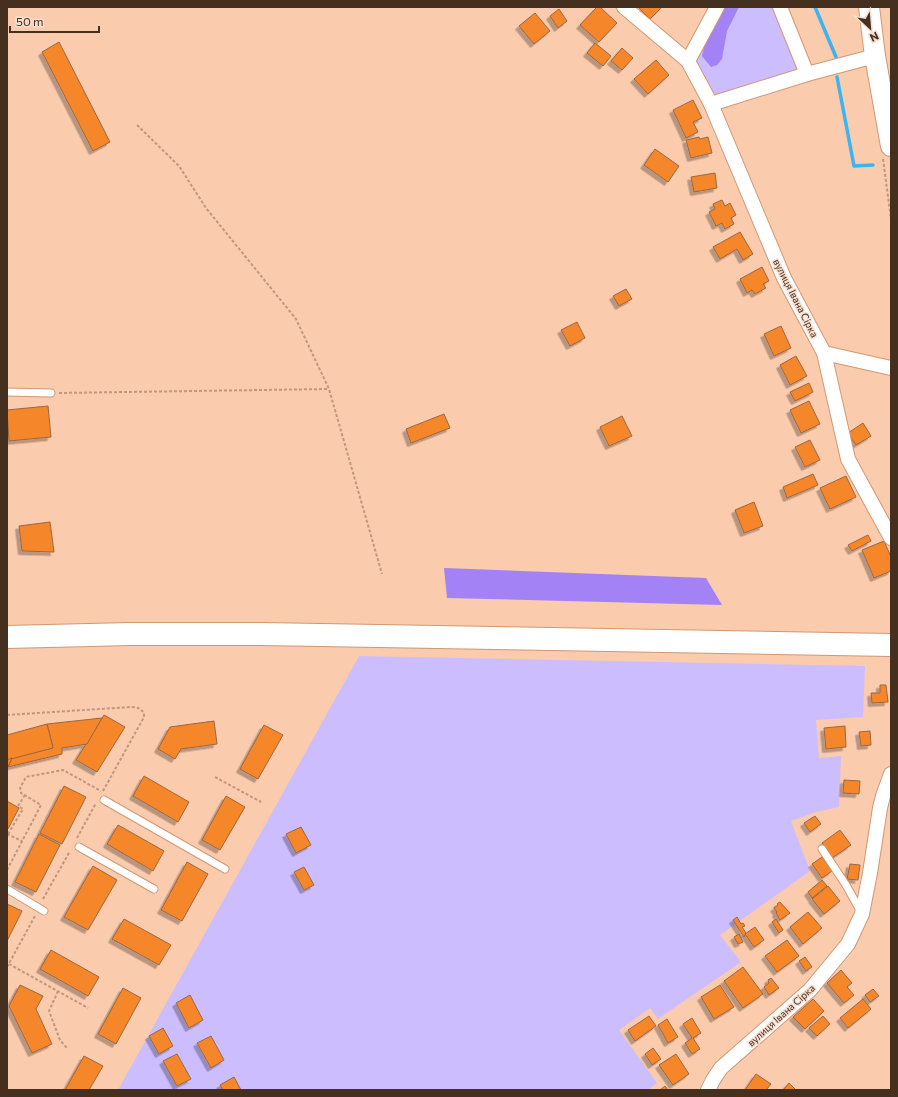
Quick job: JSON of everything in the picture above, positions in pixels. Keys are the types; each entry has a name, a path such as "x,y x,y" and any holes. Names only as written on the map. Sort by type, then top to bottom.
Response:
{"highway":[{"path":"7,625 130,634"},
{"path":"7,637 130,634 262,634 891,645"}],"main road":[{"path":"869,7 875,56 891,146"}],"street":[{"name":"вулиця Івана Сірка","path":"624,7 688,61 711,104 784,278 824,353 848,459 891,538"},
{"path":"688,61 717,7"},
{"path":"780,7 807,74"},
{"path":"711,104 807,74 875,56"},
{"path":"824,353 891,368"},
{"name":"вулиця Івана Сірка","path":"708,1090 714,1077 728,1061 814,986 847,946 862,914 882,802 891,774"}],"lane":[{"path":"7,392 52,393"},
{"path":"104,798 225,869"},
{"path":"76,847 154,889"},
{"path":"822,849 853,896 862,914"},
{"path":"7,889 41,910"}],"path":[{"path":"137,125 179,166 206,208 296,319 329,389 382,574"},
{"path":"885,174 891,219"},
{"path":"52,393 329,389"},
{"path":"7,715 131,707 142,709 144,717 103,792 104,798 76,840"},
{"path":"7,870 41,805 21,793 20,788 26,777 63,770 103,792"},
{"path":"215,777 261,802"},
{"path":"22,841 8,834 23,809 18,806 25,795"},
{"path":"7,967 76,847"},
{"path":"9,964 88,1008"},
{"path":"58,991 48,1011 60,1040 67,1048"}],"shaded area":[{"path":"719,7 779,7 801,70 722,96 709,92 693,65"},
{"path":"723,7 739,7 727,31 722,59 717,65 711,67 702,56 706,38"},
{"path":"444,568 706,578 722,605 447,598"},
{"path":"359,656 865,666 863,717 816,720 819,758 841,756 839,807 816,812 791,821 810,871 720,935 741,962 658,1019 650,1008 619,1030 657,1083 648,1090 118,1090"}],"building":[{"path":"597,7 600,7 617,23 599,42 580,25"},
{"path":"662,7 650,19 639,8"},
{"path":"559,9 567,21 558,28 550,16"},
{"path":"535,13 550,31 534,44 519,26"},
{"path":"59,42 110,142 93,151 42,52"},
{"path":"595,43 611,56 603,66 587,53"},
{"path":"622,48 633,58 622,70 611,61"},
{"path":"656,60 669,75 648,94 634,79"},
{"path":"693,100 702,118 693,122 698,132 686,138 673,110"},
{"path":"699,137 700,139 708,137 712,153 691,158 686,140"},
{"path":"655,149 679,166 668,182 644,165"},
{"path":"715,173 717,188 694,192 691,177"},
{"path":"722,200 725,206 730,203 736,215 731,218 734,224 725,229 722,223 716,226 709,212 715,209 713,204"},
{"path":"740,232 753,254 743,260 737,249 720,259 713,247"},
{"path":"762,267 769,281 763,284 766,288 755,294 752,290 747,293 740,279"},
{"path":"626,289 632,299 619,306 613,296"},
{"path":"577,322 585,338 570,346 561,330"},
{"path":"781,326 791,348 774,356 764,334"},
{"path":"796,356 807,376 790,385 780,365"},
{"path":"809,383 813,392 795,401 790,392"},
{"path":"809,401 820,424 801,433 790,410"},
{"path":"48,406 51,437 9,441 7,410"},
{"path":"444,414 450,428 411,443 406,429"},
{"path":"622,416 632,436 609,446 600,427"},
{"path":"863,423 871,436 856,445 848,433"},
{"path":"810,440 820,460 805,467 795,447"},
{"path":"813,474 818,485 787,498 783,487"},
{"path":"846,476 856,497 830,509 820,488"},
{"path":"754,502 763,526 744,533 735,510"},
{"path":"50,522 54,552 22,551 19,526"},
{"path":"868,535 871,541 852,551 848,545"},
{"path":"884,541 891,557 891,571 874,578 862,550"},
{"path":"880,685 886,685 888,702 872,703 871,693 880,693"},
{"path":"104,715 125,727 97,772 76,760"},
{"path":"102,718 87,744 62,748 62,754 8,767 12,758 53,748 47,724"},
{"path":"214,721 217,744 181,749 175,759 158,749 170,727"},
{"path":"47,724 53,748 7,760 7,735"},
{"path":"264,725 283,735 258,779 240,769"},
{"path":"845,726 846,747 826,749 824,728"},
{"path":"870,731 871,745 861,746 859,732"},
{"path":"12,758 8,767 7,768 7,760"},
{"path":"144,776 189,802 178,822 133,796"},
{"path":"844,780 860,781 859,794 843,793"},
{"path":"64,786 86,797 62,844 40,833"},
{"path":"226,796 245,807 220,850 202,840"},
{"path":"7,801 19,808 8,829 7,828"},
{"path":"815,816 821,824 810,832 804,823"},
{"path":"118,825 164,851 153,871 107,844"},
{"path":"301,827 311,845 296,853 286,834"},
{"path":"840,830 851,845 832,858 822,843"},
{"path":"39,834 60,845 36,892 15,882"},
{"path":"822,857 832,871 822,878 812,864"},
{"path":"187,862 208,874 182,921 161,910"},
{"path":"850,864 860,865 858,880 847,879"},
{"path":"93,866 117,880 88,930 64,917"},
{"path":"304,867 314,885 304,890 294,872"},
{"path":"822,880 827,886 812,898 808,892"},
{"path":"828,886 840,901 824,914 812,899"},
{"path":"780,902 790,913 780,920 774,908"},
{"path":"7,904 22,911 7,941"},
{"path":"808,912 822,928 803,944 790,927"},
{"path":"737,917 741,924 743,923 745,926 742,927 746,933 744,937 733,920"},
{"path":"124,919 171,945 159,965 112,939"},
{"path":"776,919 783,930 779,933 772,922"},
{"path":"755,927 764,940 754,947 745,934"},
{"path":"739,934 743,942 738,944 734,937"},
{"path":"787,940 799,956 777,972 765,956"},
{"path":"51,950 99,977 88,996 40,969"},
{"path":"805,957 812,967 806,971 799,961"},
{"path":"743,967 763,994 743,1008 724,981"},
{"path":"841,970 852,983 847,987 854,995 844,1003 827,983"},
{"path":"771,978 779,988 769,995 764,987 769,983 768,980"},
{"path":"20,985 43,996 36,1009 52,1044 32,1053 9,1006"},
{"path":"720,985 734,1007 714,1019 701,997"},
{"path":"123,988 141,998 116,1044 98,1034"},
{"path":"873,989 879,996 870,1002 865,995"},
{"path":"190,995 203,1020 189,1028 176,1003"},
{"path":"813,999 824,1011 805,1029 793,1017"},
{"path":"863,999 871,1009 848,1028 840,1018"},
{"path":"649,1016 656,1026 635,1041 628,1030"},
{"path":"823,1016 830,1024 817,1036 809,1028"},
{"path":"692,1018 701,1033 693,1038 700,1049 692,1054 685,1043 692,1038 683,1024"},
{"path":"667,1019 678,1037 668,1043 658,1025"},
{"path":"163,1028 173,1046 159,1054 149,1036"},
{"path":"211,1036 224,1060 211,1068 197,1043"},
{"path":"653,1048 661,1059 652,1065 645,1054"},
{"path":"177,1054 191,1079 177,1086 163,1061"},
{"path":"676,1054 689,1074 673,1085 659,1065"},
{"path":"84,1056 103,1066 89,1090 65,1090"},
{"path":"756,1074 771,1084 766,1090 745,1090"},
{"path":"234,1077 241,1090 223,1090 220,1085"},
{"path":"789,1083 795,1089 783,1090"},
{"path":"665,1086 668,1090 660,1090"}],"waterway":[{"path":"815,7 836,57"},
{"path":"837,77 854,166 873,165"}]}
